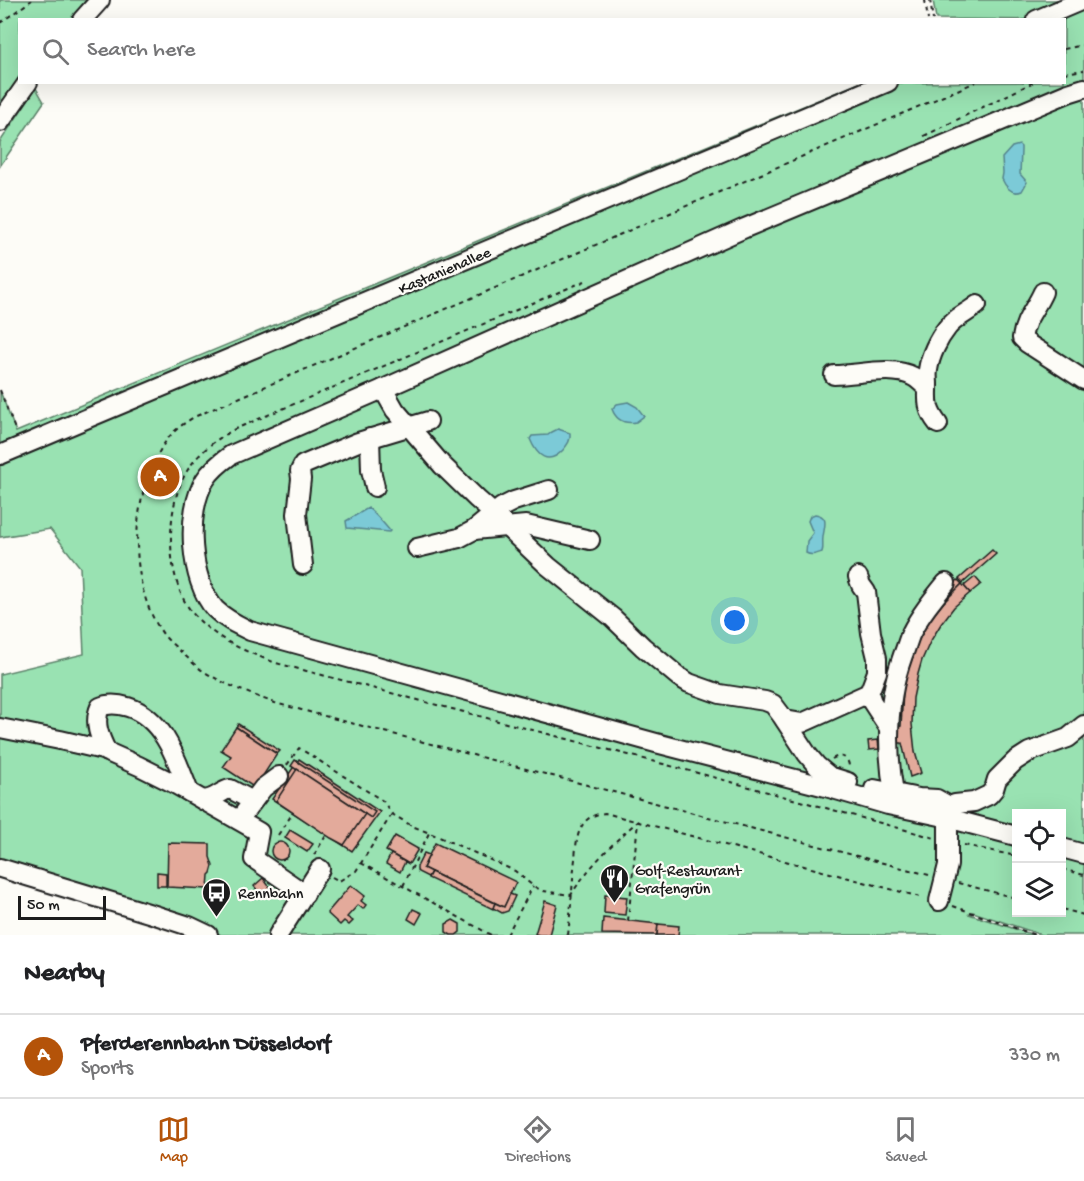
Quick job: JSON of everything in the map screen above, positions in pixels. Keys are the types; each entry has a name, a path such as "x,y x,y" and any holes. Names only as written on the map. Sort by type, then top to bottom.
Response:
{"street":[{"path":"84,18 100,0"},
{"path":"1041,18 1083,0"},
{"path":"0,122 27,84"},
{"name":"Kastanienallee","path":"0,455 883,84"},
{"path":"1012,834 948,814 888,805 250,632 216,609 206,594 195,557 193,538 195,508 203,482 220,462 231,455 745,228 1084,88"},
{"path":"1043,292 1036,309 1028,317 1022,339 1084,380"},
{"path":"938,424 931,415 927,402 927,371 938,340 947,327 976,305"},
{"path":"834,375 852,375 883,370 901,372 915,377 928,389"},
{"path":"383,389 409,427 442,465 548,566 613,618 679,677 701,689 773,704 807,754 826,775 857,786 937,800 946,804 948,865 939,901"},
{"path":"303,565 297,514 300,471 303,465 370,438 428,421"},
{"path":"370,438 371,470 375,487"},
{"path":"500,521 502,507 549,490"},
{"path":"417,548 459,538 500,521 590,540"},
{"path":"858,577 867,592 871,633 877,658 877,672 869,693 872,702 889,728"},
{"path":"894,793 889,768 889,728 898,669 910,634 945,583"},
{"path":"785,720 802,723 869,693"},
{"path":"107,752 100,738 97,724 97,713 100,707 118,705 131,708 154,723 196,796 210,800 224,790 230,789 253,801"},
{"path":"948,814 955,804 974,802 989,795 997,779 1021,757 1065,740 1084,725"},
{"path":"0,728 107,752 196,796 259,832 254,859 304,894"},
{"path":"239,820 262,788 279,776"},
{"path":"1066,849 1084,854"},
{"path":"278,935 304,894 316,863"},
{"path":"0,868 155,915 208,935"}],"path":[{"path":"0,23 32,0"},
{"path":"925,0 928,18"},
{"path":"930,0 933,18"},
{"path":"1066,49 1084,45"},
{"path":"1066,73 1084,70"},
{"path":"971,84 194,417 175,430 166,441 144,488 139,507 139,567 142,585 155,620 164,635 202,670 240,690 286,706 1012,897"},
{"path":"920,138 1030,84"},
{"path":"207,447 235,429 592,279"},
{"path":"0,390 21,446"},
{"path":"279,776 299,748 383,801 392,814 412,826 515,872 533,886 550,892 571,895"},
{"path":"278,835 293,813"},
{"path":"568,935 579,832 584,822 590,817 605,813 939,901 1035,935"},
{"path":"327,834 316,851 316,863 339,881 356,872 392,814"},
{"path":"571,895 595,861 638,821"},
{"path":"628,921 638,821"},
{"path":"403,886 429,833"},
{"path":"361,863 491,935"},
{"path":"1066,869 1084,875"},
{"path":"507,935 533,886"},
{"path":"1066,910 1084,915"}],"green space":[{"path":"0,0 96,0 80,18 18,18 19,84 0,115"},
{"path":"933,0 1084,0 1084,935 1042,935 973,912 969,914 1034,935 221,935 199,923 0,860 0,674 84,654 80,567 50,529 0,537 0,462 25,451 18,437 19,440 0,449 0,391 16,432 857,84 1066,84 1066,18 936,18"},
{"path":"36,88 44,102 0,166 0,142"}],"water":[{"path":"1019,145 1021,147 1020,174 1027,182 1022,191 1015,192 1007,188 1002,179 1002,158 1012,147"},
{"path":"628,402 637,407 644,416 636,422 621,420 612,409 617,404"},
{"path":"558,429 570,433 569,442 558,455 544,457 536,450 530,439 532,436 548,435"},
{"path":"368,508 389,532 347,528 346,521"},
{"path":"815,514 823,517 824,520 823,548 822,552 810,554 806,553 807,541 813,533 808,521 810,516"}],"building":[{"path":"992,550 996,554 963,583 959,579"},
{"path":"975,577 981,584 970,593 964,586"},
{"path":"958,580 962,584 931,618 926,616 948,589"},
{"path":"962,584 970,593 954,607 941,624 930,642 918,674 913,698 912,724 915,752 921,773 910,777 902,743 896,743 895,727 901,726 903,691 908,668 923,632 918,629 926,616 931,618"},
{"path":"238,724 280,751 277,754 236,727"},
{"path":"236,727 277,754 255,788 223,767 231,756 221,750"},
{"path":"878,740 879,749 869,750 868,741"},
{"path":"299,759 380,812 352,851 272,799"},
{"path":"295,760 375,812 371,818 291,766"},
{"path":"297,769 365,814 344,845 276,801"},
{"path":"290,830 313,844 307,852 285,838"},
{"path":"395,836 418,849 409,864 386,851"},
{"path":"276,842 284,842 289,847 287,858 276,860 271,855 271,847"},
{"path":"168,843 210,844 213,866 209,875 208,889 167,887"},
{"path":"435,843 516,882 504,907 423,868"},
{"path":"424,853 429,855 423,868 431,872 428,877 417,870"},
{"path":"391,854 405,862 400,872 386,864"},
{"path":"157,872 166,873 166,886 157,886"},
{"path":"431,872 495,903 493,909 428,878"},
{"path":"263,878 271,889 262,896 254,886"},
{"path":"351,885 365,896 361,901 366,905 363,909 358,905 347,917 353,921 349,925 344,921 340,925 327,913"},
{"path":"510,894 515,896 508,911 502,913 493,908 495,903 504,907"},
{"path":"605,895 627,897 625,915 604,913"},
{"path":"545,901 557,905 549,935 535,934"},
{"path":"413,909 422,913 416,924 408,919"},
{"path":"603,918 658,924 657,935 602,934"},
{"path":"453,920 460,924 460,932 456,935 446,932 446,924"},
{"path":"658,924 679,926 678,935 657,935"}],"place":[{"name":"Pferderennbahn Düsseldorf","path":"160,477"},
{"name":"Golf-Restaurant Grafengrün","path":"614,904"},
{"name":"Rennbahn","path":"217,918"}]}
